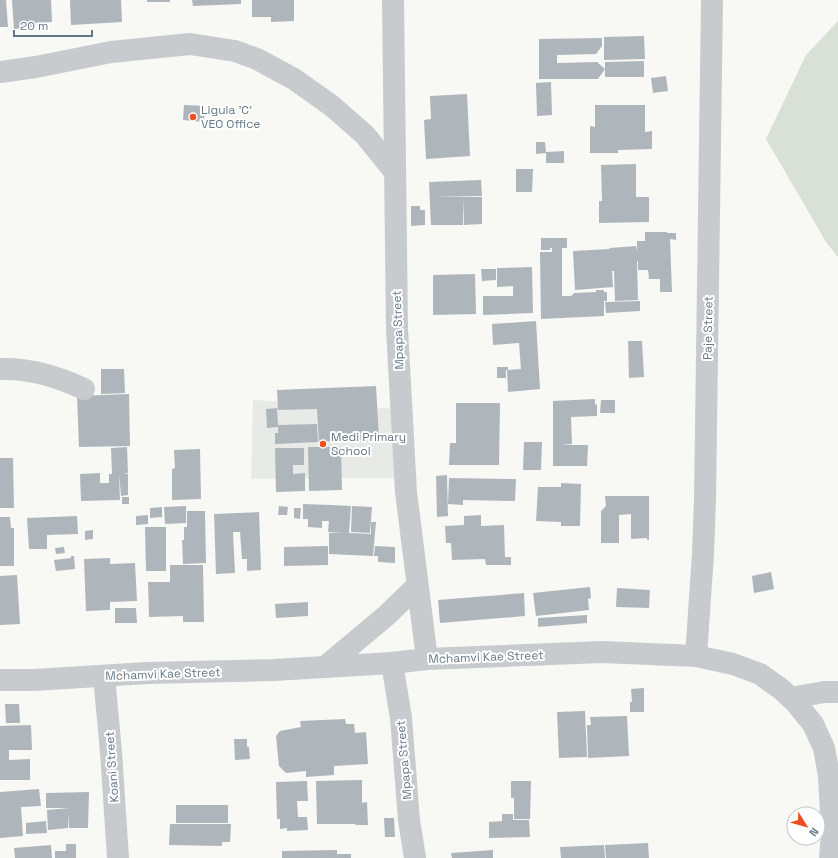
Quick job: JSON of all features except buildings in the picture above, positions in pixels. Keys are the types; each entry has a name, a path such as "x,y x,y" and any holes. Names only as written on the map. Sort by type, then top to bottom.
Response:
{"street":[{"name":"Mpapa Street","path":"393,0 397,329 406,492 427,659"},
{"name":"Paje Street","path":"696,656 703,554 705,492 712,0"},
{"path":"0,72 36,67 111,52 190,44 235,51 257,59 294,79 332,106 365,135 394,171"},
{"path":"0,369 44,375 70,382 84,389"},
{"path":"325,667 387,615 417,586"},
{"name":"Mchamvi Kae Street","path":"0,680 147,673 274,670 392,663 427,659 602,652 696,656 733,664 760,674 791,698 813,724 824,748 829,776 835,834 830,858"},
{"name":"Mpapa Street","path":"392,663 401,718 409,820 415,858"},
{"name":"Koani Street","path":"104,676 111,745 118,858"},
{"path":"791,698 824,692 838,692"}],"shaded area":[{"path":"838,21 838,257 826,242 766,139 806,55"},
{"name":"Medi Primary School","path":"253,400 394,409 394,478 251,479"}],"place":[{"name":"Ligula 'C' VEO Office","path":"193,117"},
{"name":"Medi Primary School","path":"323,444"}]}
